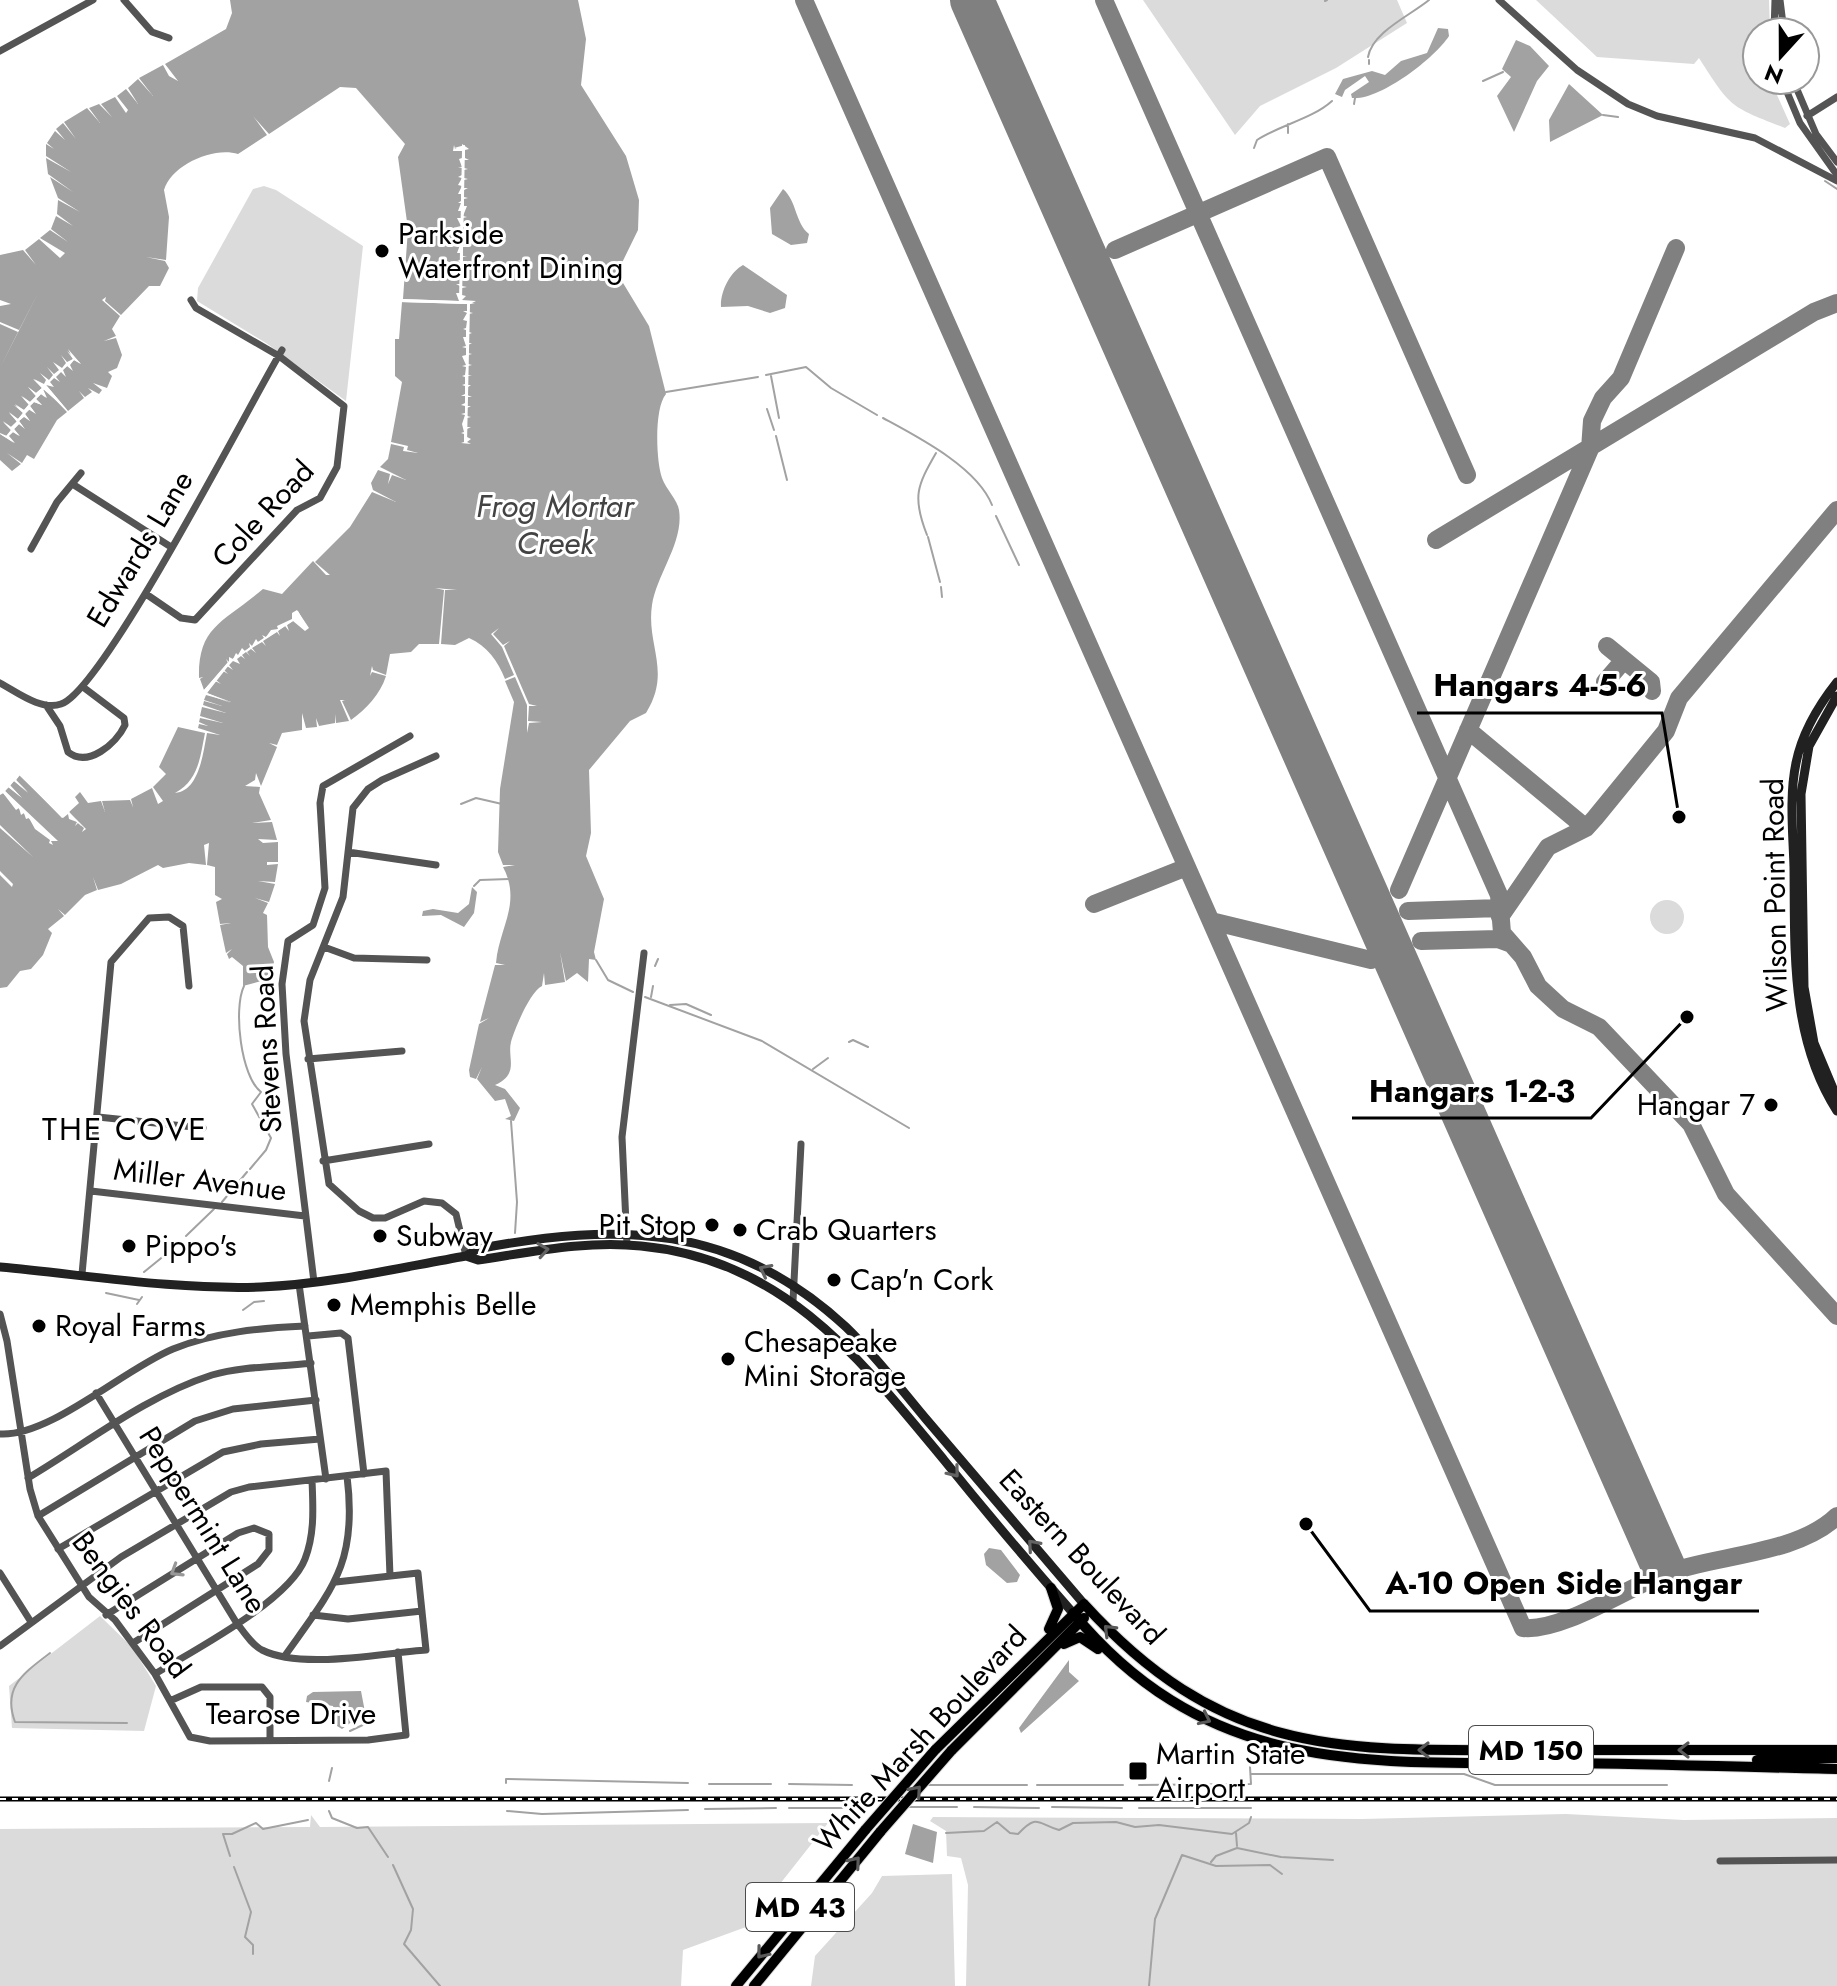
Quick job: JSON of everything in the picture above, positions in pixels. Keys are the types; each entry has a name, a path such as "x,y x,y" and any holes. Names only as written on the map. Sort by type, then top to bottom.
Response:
{"main road":[{"name":"Wilson Point Road","path":"1837,682 1805,735 1796,764 1793,796 1798,998 1807,1043 1837,1111"},
{"name":"Wilson Point Road","path":"1837,696 1809,746 1801,794 1804,987 1814,1043 1837,1098"},
{"name":"Eastern Boulevard","path":"0,1267 221,1286 299,1284 466,1256 477,1249 565,1234 627,1232 677,1239 722,1251 796,1288 830,1313 870,1352 1087,1608 1136,1655 1187,1693 1245,1721 1316,1743 1418,1750 1837,1750"},
{"name":"Eastern Boulevard","path":"466,1256 478,1260 560,1247 627,1245 680,1252 762,1282 793,1301 825,1326 867,1368 1051,1588 1115,1658 1167,1698 1245,1736 1314,1755 1386,1762 1699,1764 1837,1769"},
{"path":"1029,1655 1034,1644 1056,1619 1058,1609 1051,1588"},
{"name":"White Marsh Boulevard","path":"736,1986 935,1750 1029,1655 1087,1608"},
{"name":"White Marsh Boulevard","path":"754,1986 951,1751 1077,1617"},
{"path":"1020,1680 1030,1677 1073,1637 1084,1639 1105,1655 1115,1658"},
{"path":"1699,1764 1837,1758"}],"street":[{"path":"0,51 93,0"},
{"path":"124,0 152,32 169,38"},
{"path":"1499,0 1577,70 1628,104 1657,116 1755,138 1837,178"},
{"path":"1789,96 1800,123 1837,178"},
{"path":"1799,96 1807,116 1837,162"},
{"path":"1807,116 1837,97"},
{"path":"191,300 196,308 280,353"},
{"name":"Edwards Lane","path":"46,705 65,702 83,687 146,594 280,353"},
{"name":"Cole Road","path":"146,594 181,618 195,620 297,510 320,498 333,477 340,453 344,406 280,353"},
{"path":"31,549 57,502 81,473"},
{"path":"74,485 171,547"},
{"path":"0,683 46,705 60,726 68,752 78,758 91,757 114,742 125,725 124,718 83,687"},
{"name":"Stevens Road","path":"314,1282 285,1046 282,984 285,948 288,941 313,925 325,888 320,796 323,786 410,736"},
{"path":"436,756 396,772 362,795 350,816 342,903 304,1008 323,1161 331,1187 373,1218 385,1218 424,1201 447,1205 456,1214 466,1256"},
{"path":"348,852 436,865"},
{"path":"82,1274 111,962 149,918 169,917 183,926 189,986"},
{"path":"324,947 354,958 427,960"},
{"path":"627,1245 622,1137 644,953"},
{"path":"308,1059 402,1051"},
{"path":"98,1117 203,1128"},
{"path":"323,1161 429,1144"},
{"path":"793,1301 801,1144"},
{"name":"Miller Avenue","path":"91,1191 305,1216"},
{"path":"299,1284 326,1479"},
{"name":"Bengies Road","path":"0,1314 28,1478 38,1516 81,1584 106,1615 115,1620 155,1674 190,1737"},
{"path":"0,1434 22,1433 39,1427 159,1355 202,1339 305,1326"},
{"path":"308,1336 341,1333 348,1338 364,1474"},
{"path":"28,1478 172,1392 215,1374 311,1363"},
{"name":"Peppermint Lane","path":"96,1393 236,1622 257,1647 284,1657 314,1659 426,1650 422,1611"},
{"path":"38,1516 184,1426 216,1413 316,1400"},
{"path":"58,1549 156,1489 230,1449 320,1439"},
{"path":"0,1646 81,1584 231,1492 386,1471 390,1576"},
{"path":"284,1657 336,1582 350,1540 347,1476"},
{"path":"155,1674 282,1592 305,1561 312,1538 312,1480"},
{"path":"106,1615 246,1530 254,1528 269,1534 269,1550 258,1564 133,1643"},
{"path":"0,1573 31,1622"},
{"path":"313,1615 348,1619 422,1611 418,1573 336,1582"},
{"name":"Tearose Drive","path":"190,1737 200,1741 368,1740 406,1735 398,1652"},
{"path":"172,1700 201,1687 262,1687 270,1697 270,1740"},
{"path":"1720,1861 1837,1860"}],"shaded area":[{"path":"1143,0 1397,0 1407,23 1336,68 1260,106 1235,135"},
{"path":"1536,0 1769,0 1770,16 1741,16 1741,96 1777,96 1790,124 1785,128 1733,104 1699,58 1694,64 1597,57"},
{"path":"264,186 276,190 363,246 346,401 266,343 197,301 198,288 253,189"},
{"path":"1667,900 1679,905 1684,917 1679,929 1667,934 1655,929 1650,917 1655,905"},
{"path":"100,1616 132,1647 156,1686 144,1731 12,1728 9,1686"},
{"path":"1566,1814 1684,1820 1837,1818 1837,1986 966,1986 968,1885 961,1858 947,1856 946,1831 930,1821 933,1817 1362,1819"},
{"path":"311,1815 320,1827 828,1823 746,1927 683,1950 681,1986 0,1986 0,1829 310,1827"},
{"path":"952,1874 955,1986 811,1986 815,1956 872,1893 882,1876"}],"water":[{"name":"Frog Mortar Creek","path":"230,0 578,0 586,39 581,85 626,156 639,200 638,230 617,273 649,326 666,394 659,411 657,448 664,482 678,506 678,534 652,605 652,633 658,671 653,698 646,713 630,721 589,770 591,833 586,856 604,899 594,952 596,960 589,959 588,982 577,973 566,981 560,952 565,982 545,985 544,973 542,986 524,1011 511,1042 510,1071 503,1081 495,1085 505,1089 520,1108 514,1121 505,1119 511,1116 505,1099 495,1101 477,1079 482,1067 476,1079 470,1077 469,1070 479,1024 489,1018 480,1022 495,965 505,965 496,963 510,904 508,880 503,867 515,865 503,865 498,852 500,789 514,702 505,681 515,677 527,705 527,733 529,723 542,722 528,721 529,706 537,706 529,704 504,646 510,641 503,645 493,634 499,628 491,634 502,647 514,675 505,679 491,655 475,641 469,638 455,645 441,644 445,590 457,590 435,588 444,590 439,644 419,644 411,652 390,654 386,675 373,670 372,666 370,676 372,672 386,676 372,701 351,720 342,701 345,700 340,700 349,721 336,723 335,714 335,723 319,726 316,718 317,727 306,728 302,713 302,730 282,733 277,745 269,743 277,747 261,786 256,773 255,780 245,786 260,787 259,793 271,820 252,823 272,822 277,840 258,839 263,843 278,842 278,862 267,862 267,865 278,864 275,882 258,881 275,884 269,902 255,898 268,903 263,913 267,915 268,947 274,962 269,979 243,986 243,966 232,957 229,959 227,954 232,949 226,953 220,925 231,923 220,924 216,902 222,899 215,895 215,867 207,865 209,843 204,845 206,865 189,863 163,868 158,865 121,884 98,890 93,877 97,890 85,895 65,915 58,909 64,916 48,929 52,933 43,955 31,969 20,971 7,987 0,988 0,875 12,887 13,884 0,871 0,828 33,857 0,825 0,795 3,793 51,840 5,791 8,787 22,798 10,785 14,781 28,793 16,780 20,775 62,818 68,813 81,826 69,812 79,803 75,797 80,792 88,803 101,801 105,812 102,801 130,800 133,807 131,799 152,788 158,804 163,801 153,787 166,774 159,767 178,727 205,733 194,775 175,793 190,786 198,770 207,733 220,735 198,728 199,724 208,726 199,722 200,718 223,723 200,716 202,707 226,713 203,705 204,701 222,706 204,700 206,695 231,702 207,693 233,660 293,621 304,622 298,611 293,613 293,619 228,662 204,690 200,679 203,677 199,678 200,661 208,636 225,618 263,589 282,594 313,561 326,575 330,575 315,562 350,527 372,492 396,502 373,490 371,483 378,470 390,474 388,484 392,475 406,480 380,467 388,459 391,444 404,447 403,451 418,453 407,450 408,446 391,442 402,382 395,376 395,339 399,339 402,302 467,304 467,443 470,304 475,304 462,301 465,145 454,148 462,151 459,301 403,299 408,229 398,157 405,144 356,88 340,87 269,134 253,116 267,135 238,154 206,155 175,173 164,190 169,217 166,260 146,257 165,261 169,268 160,286 149,286 121,315 105,301 106,297 102,300 120,316 112,329 116,336 104,341 116,338 122,355 117,368 108,372 112,376 107,388 93,383 102,390 99,394 88,388 92,392 85,397 79,391 84,398 68,411 46,385 74,360 81,364 67,351 73,359 44,385 33,379 42,388 36,393 28,387 36,396 30,402 22,396 29,404 24,410 15,404 23,413 18,419 9,413 17,421 11,427 3,422 11,430 7,436 0,433 0,324 18,332 1,366 38,293 19,330 0,322 0,306 11,304 0,300 0,255 23,250 36,265 25,250 39,239 60,258 65,253 40,238 50,230 68,242 51,229 56,216 73,226 57,214 58,200 80,212 58,198 50,177 73,192 48,174 46,158 71,172 46,156 46,144 54,149 47,143 55,131 65,140 56,129 63,123 76,139 64,122 87,108 100,123 89,108 99,104 112,117 101,104 115,97 126,113 128,110 117,96 126,89 138,104 128,88 138,79 153,96 139,78 163,65 169,76 178,81 165,64 226,29 232,13"},
{"path":"1438,28 1448,29 1449,36 1442,45 1419,67 1391,86 1352,98 1351,94 1369,82 1365,76 1345,90 1342,97 1335,94 1343,79 1372,71 1385,75 1401,61 1427,53"},
{"path":"1516,40 1530,46 1549,66 1537,81 1514,132 1497,96 1511,77 1502,69"},
{"path":"1569,84 1603,115 1550,142 1549,120"},
{"path":"783,189 809,234 807,243 791,245 772,234 770,208"},
{"path":"743,265 787,295 785,308 770,313 748,306 721,307 727,283"},
{"path":"45,389 67,412 57,420 34,459 27,455 22,463 7,453 21,464 12,471 0,460 0,434 14,443 8,436 13,432 19,436 14,429 19,424 24,428 19,421 24,416 30,421 25,414 30,409 35,413 30,406 34,402 42,405 36,399 41,394 46,398 41,391"},
{"path":"472,887 477,892 474,913 464,927 441,915 422,916 423,911 433,909 458,913 469,904"},
{"path":"989,1548 1001,1550 1020,1575 1017,1582 1007,1583 986,1565 984,1554"},
{"path":"1069,1660 1069,1672 1079,1681 1021,1733 1019,1728"},
{"path":"361,1691 365,1712 342,1729 337,1726 333,1706 306,1702 307,1696 313,1692"},
{"path":"913,1824 937,1832 933,1863 905,1854"}],"pier":[{"path":"462,144 469,149 465,150 465,158 469,160 464,160 464,168 468,169 464,170 464,178 468,179 464,180 464,188 468,188 464,190 464,197 468,198 464,199 464,206 467,206 463,216 467,217 463,218 463,226 467,226 463,227 463,236 467,236 463,237 463,245 467,247 463,247 463,256 467,256 463,257 463,265 467,266 463,268 462,276 466,276 462,278 462,286 467,287 462,288 462,295 466,296 462,300 476,301 470,304 469,312 473,313 469,314 469,332 472,333 469,334 468,343 472,343 468,345 468,353 472,354 468,355 468,364 472,365 468,366 468,375 472,375 468,376 468,385 471,385 467,395 472,397 467,397 467,406 471,406 467,408 467,416 471,417 467,418 467,427 471,427 467,429 467,437 471,439 467,442 471,444 461,443 464,442 464,434 461,433 464,432 462,424 465,415 461,414 465,413 465,406 461,405 465,403 465,396 461,396 465,394 465,386 462,385 465,384 465,377 462,376 466,367 462,366 466,365 462,356 466,355 466,348 462,347 466,346 463,337 466,337 466,330 463,329 467,321 463,320 467,313 463,311 467,311 467,304 398,302 399,299 459,301 456,293 460,293 460,286 456,284 460,284 460,278 456,277 460,270 457,268 460,268 460,262 457,261 460,260 460,253 457,253 460,245 457,244 460,243 457,235 461,235 461,228 457,227 461,226 457,218 461,218 461,211 458,211 461,203 458,203 461,194 458,194 462,186 458,185 462,178 458,177 462,175 462,168 458,168 462,167 459,159 462,158 462,151 453,151 454,145 455,149 462,149"},
{"path":"68,349 81,364 74,360 70,365 73,371 67,366 63,370 66,377 61,372 56,377 60,382 54,378 50,382 54,387 46,385 68,411 43,389 47,398 41,394 36,399 42,405 34,402 30,406 36,414 28,409 25,414 30,421 24,417 19,421 25,429 19,424 14,429 20,436 13,432 9,436 15,443 0,434 6,436 11,430 3,421 11,427 17,422 9,412 18,419 23,413 14,405 24,410 29,405 21,396 30,402 36,396 28,387 36,393 42,388 34,379 44,384 46,380 40,373 49,380 53,375 47,367 54,374 59,370 53,362 62,368 66,363 61,355 67,362 73,359"},
{"path":"297,610 309,628 305,631 293,621 287,625 289,631 285,626 278,631 280,636 277,632 263,641 266,646 262,642 252,648 256,653 251,649 247,652 250,656 246,652 242,655 245,659 241,656 237,659 240,664 233,661 229,665 233,670 227,666 224,670 228,674 223,671 216,680 221,684 215,681 207,693 231,703 206,694 204,690 228,663 226,659 229,662 229,657 233,659 242,648 245,651 250,647 249,643 252,646 256,639 258,642 264,638 262,635 266,637 271,630 278,629 277,626 292,619 292,613"},
{"path":"20,772 62,814 77,801 69,812 86,829 82,832 84,828 78,823 75,826 77,822 69,819 68,814 63,818 19,775 16,780 28,792 14,781 10,786 22,798 9,787 5,791 58,841 51,841 53,845 49,843 50,840 35,829 24,813 21,815 19,808 16,810 3,793 0,795"}],"waterway":[{"path":"1368,57 1384,32 1429,0"},
{"path":"1483,81 1503,72"},
{"path":"1354,104 1355,98"},
{"path":"1254,148 1257,140 1315,113 1332,101"},
{"path":"1603,115 1618,117"},
{"path":"1288,124 1288,133"},
{"path":"1825,181 1837,189"},
{"path":"766,375 806,367 831,388 877,415"},
{"path":"771,376 779,418"},
{"path":"666,392 758,377"},
{"path":"767,409 774,430"},
{"path":"883,418 945,454 974,478 992,505"},
{"path":"776,436 787,480"},
{"path":"927,535 918,501 924,474 936,453"},
{"path":"996,516 1019,565"},
{"path":"928,537 940,582"},
{"path":"941,587 942,597"},
{"path":"461,804 476,798 502,804"},
{"path":"474,886 480,880 509,879"},
{"path":"655,966 658,959"},
{"name":"Frog Mortar Creek","path":"596,960 608,980 633,992"},
{"path":"244,986 239,1010 241,1042 248,1072 261,1092 252,1104 271,1138 266,1150 250,1169"},
{"path":"651,997 653,986"},
{"path":"645,997 762,1041 909,1128"},
{"path":"670,1005 686,1004 711,1015"},
{"path":"849,1042 853,1040 868,1047"},
{"path":"813,1069 828,1058"},
{"name":"Frog Mortar Creek","path":"511,1121 517,1202 515,1233"},
{"path":"222,1202 247,1172"},
{"path":"186,1236 214,1209"},
{"path":"144,1272 181,1242"},
{"path":"106,1293 139,1300"},
{"path":"137,1304 142,1297"},
{"path":"243,1310 254,1302 264,1301"},
{"path":"50,1653 18,1682 11,1699 15,1722 127,1723"},
{"path":"350,1731 369,1722"},
{"path":"1139,1785 1251,1784 1250,1767"},
{"path":"329,1781 332,1768"},
{"path":"1251,1774 1464,1774 1495,1785 1667,1785"},
{"path":"506,1783 506,1779 688,1783"},
{"path":"709,1784 771,1784"},
{"path":"789,1784 852,1785"},
{"path":"926,1785 1027,1785"},
{"path":"1037,1785 1123,1785"},
{"path":"906,1807 957,1807"},
{"path":"974,1807 1039,1808"},
{"path":"1052,1807 1122,1808"},
{"path":"705,1809 776,1808"},
{"path":"789,1808 854,1808"},
{"path":"1139,1808 1251,1808"},
{"path":"507,1811 542,1814 688,1810"},
{"path":"329,1811 332,1818 357,1828 368,1827 388,1857"},
{"path":"946,1833 984,1831 997,1822 1010,1833 1018,1834 1034,1822 1059,1830 1073,1823 1116,1822 1135,1827 1159,1825 1232,1834 1249,1823 1251,1817"},
{"path":"230,1856 223,1834 232,1834 256,1823 263,1829 308,1820"},
{"path":"1236,1833 1237,1846"},
{"path":"1211,1862 1216,1856 1237,1848 1281,1857 1333,1860"},
{"path":"1149,1986 1155,1919 1182,1855 1216,1866 1270,1865 1282,1874"},
{"path":"393,1865 413,1909 411,1930 404,1944 440,1986"},
{"path":"234,1867 251,1912 245,1937 253,1945 253,1954"}],"taxiway":[{"path":"804,0 1523,1628 1539,1627 1575,1616 1664,1574 1800,1539 1837,1516"},
{"path":"1104,0 1499,895 1502,933 1523,957 1538,986 1563,1009 1599,1027 1691,1124 1726,1194 1837,1316"},
{"path":"1115,250 1327,157 1467,475"},
{"path":"1399,890 1590,449 1592,421 1603,398 1621,378 1676,248"},
{"path":"1436,540 1814,312 1837,303"},
{"path":"1500,917 1548,847 1586,828 1595,818 1666,731 1679,698 1837,510"},
{"path":"1607,646 1651,682 1652,691"},
{"path":"1605,682 1624,660"},
{"path":"1468,730 1586,828"},
{"path":"1094,904 1187,867"},
{"path":"1408,911 1500,908"},
{"path":"1211,921 1371,960"},
{"path":"1421,941 1498,939 1509,943"}],"runway":[{"path":"972,0 1666,1573"}],"railway":[{"path":"0,1799 1837,1799"}],"place":[{"name":"Parkside Waterfront Dining","path":"382,251"},
{"name":"Hangars 4-5-6","path":"1679,817"},
{"name":"Hangars 1-2-3","path":"1687,1017"},
{"name":"Hangar 7","path":"1771,1105"},
{"name":"Pit Stop","path":"712,1225"},
{"name":"Crab Quarters","path":"740,1230"},
{"name":"Subway","path":"380,1236"},
{"name":"Pippo's","path":"129,1246"},
{"name":"Cap'n Cork","path":"834,1280"},
{"name":"Memphis Belle","path":"334,1305"},
{"name":"Royal Farms","path":"39,1326"},
{"name":"Chesapeake Mini Storage","path":"728,1359"},
{"name":"A-10 Open Side Hangar","path":"1306,1524"},
{"name":"Martin State Airport","path":"1138,1771"}],"district":[{"name":"THE COVE","path":"125,1129"}]}
